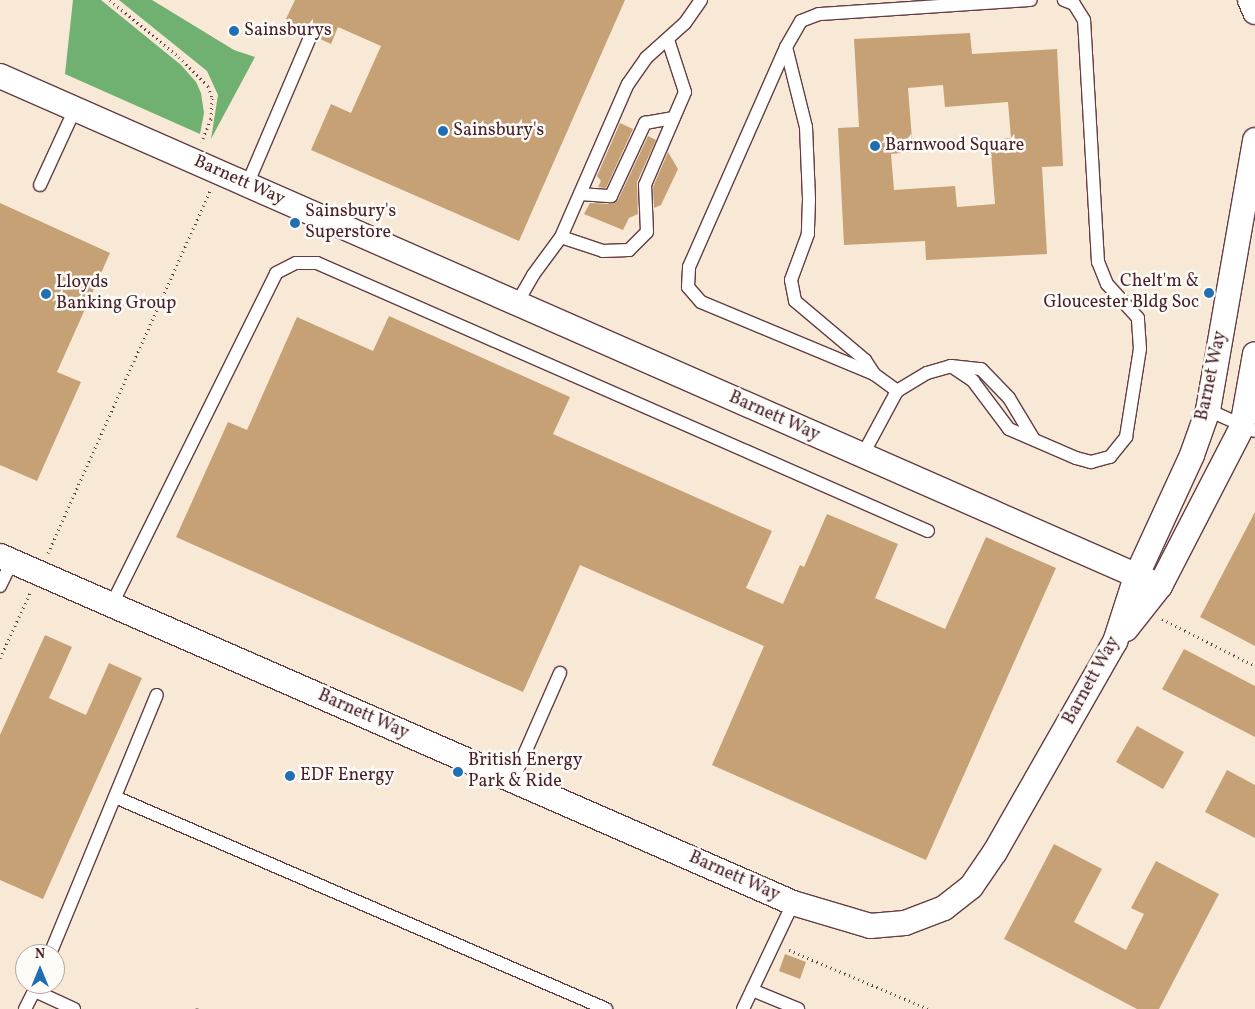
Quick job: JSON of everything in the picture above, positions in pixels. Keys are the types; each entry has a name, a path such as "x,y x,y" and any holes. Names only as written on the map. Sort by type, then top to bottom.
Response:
{"street":[{"path":"1250,0 1255,12"},
{"name":"Barnett Way","path":"0,76 1136,577 1115,642 995,852 971,887 944,908 905,923 870,926 794,903 6,559"},
{"name":"Barnet Way","path":"1136,577 1192,455 1208,410 1255,140"},
{"path":"1115,642 1160,586 1248,429 1255,354"},
{"path":"1136,577 1160,586"}],"lane":[{"path":"517,304 533,275 561,237 628,84 646,58 668,40 701,0"},
{"path":"874,374 862,372 701,302 690,292 686,282 689,266 786,47 801,21 819,14 1031,0"},
{"path":"951,366 974,381 1009,429 1091,462 1116,453 1126,437 1140,349 1138,318 1107,284 1098,262 1084,20 1074,4 1064,0"},
{"path":"247,185 311,35"},
{"path":"561,237 603,251 629,250 648,232 645,185 685,92 668,40"},
{"path":"786,47 806,127 809,200 808,234 791,280 791,291 795,301 865,360 874,374 897,391"},
{"path":"40,185 75,109"},
{"path":"580,194 611,196 645,123 674,118"},
{"path":"112,604 276,274 296,262 317,262 928,530"},
{"path":"862,456 897,391 927,373 951,366 981,368 1008,398 1033,438"},
{"path":"1208,410 1248,429"},
{"path":"0,586 6,559"},
{"path":"513,780 560,673"},
{"path":"54,944 157,695"},
{"path":"116,797 606,1009"},
{"path":"744,1009 794,903"},
{"path":"752,990 798,1009"},
{"path":"25,1009 32,994"},
{"path":"48,994 74,1009"}],"path":[{"path":"110,0 172,51 208,86 212,98 211,119 193,160"},
{"path":"0,658 40,573 219,172"},
{"path":"1141,609 1255,666"},
{"path":"774,944 929,1009"}],"green space":[{"path":"73,0 101,0 181,65 196,82 201,93 204,113 200,134 65,74"},
{"path":"119,0 152,0 234,50 255,57 211,139 218,95 207,71"}],"building":[{"name":"Sainsbury's","path":"295,0 625,0 519,241 311,150 331,104 351,113 381,46 338,27 331,44 318,38 315,28 304,32 284,23"},
{"name":"Barnwood Square","path":"970,33 972,54 1057,49 1063,166 1042,167 1047,254 926,260 925,241 844,245 838,128 859,127 854,39","holes":["943,85 945,107 1008,102 1011,138 990,140 995,204 957,207 955,186 894,190 891,154 913,152 908,88"]},
{"path":"620,123 633,129 606,188 598,187 601,181 597,176"},
{"path":"648,136 656,140 637,182 638,214 629,218 623,230 584,214 590,203 611,204 618,200"},
{"path":"668,152 678,169 661,205 654,208 653,187"},
{"path":"0,203 110,253 57,372 81,382 37,481 0,465"},
{"path":"389,316 570,397 553,434 772,531 746,588 783,604 800,565 804,567 827,514 898,544 875,598 945,629 986,537 1056,568 926,860 712,765 764,646 580,565 523,692 176,537 228,422 247,430 297,317 373,351"},
{"path":"1255,512 1255,646 1200,617"},
{"path":"45,635 72,647 49,698 86,715 109,663 142,678 43,899 0,880 0,735"},
{"path":"1184,649 1255,686 1255,737 1162,689"},
{"path":"1137,726 1184,752 1163,789 1116,762"},
{"path":"1227,770 1255,785 1255,838 1205,812"},
{"path":"1054,844 1102,869 1074,922 1126,950 1144,914 1131,908 1156,861 1219,894 1159,1009 1137,1009 1004,939"},
{"path":"785,954 806,962 800,979 779,971"}],"place":[{"name":"Sainsburys","path":"234,31"},
{"name":"Sainsbury's","path":"443,131"},
{"name":"Barnwood Square","path":"875,146"},
{"name":"Sainsbury's Superstore","path":"295,223"},
{"name":"Chelt'm & Gloucester Bldg Soc","path":"1209,293"},
{"name":"Lloyds Banking Group","path":"46,294"},
{"name":"British Energy Park & Ride","path":"458,772"},
{"name":"EDF Energy","path":"290,776"}]}
